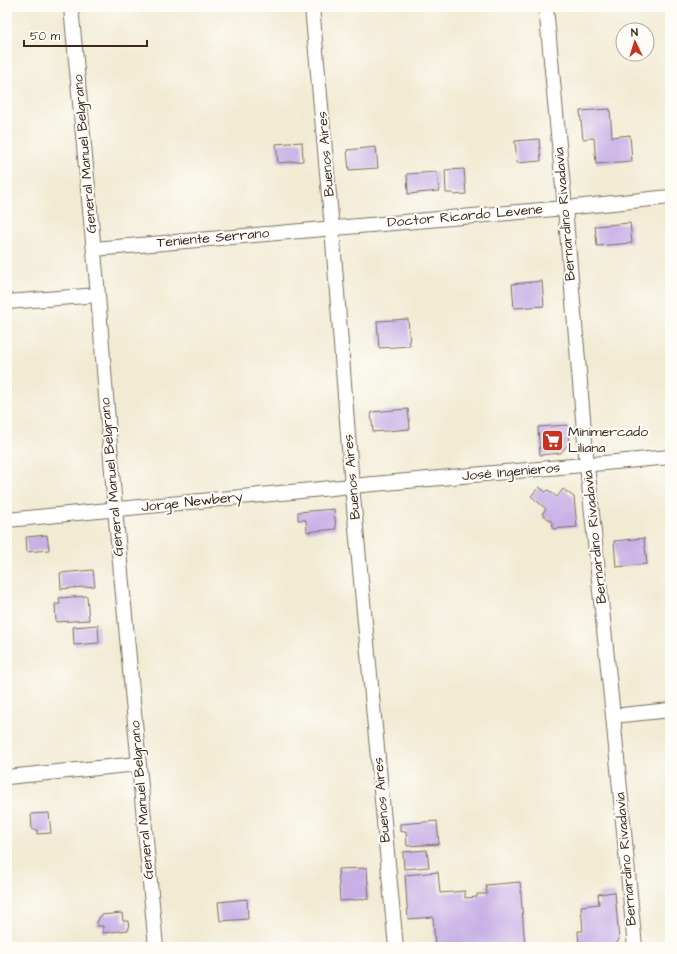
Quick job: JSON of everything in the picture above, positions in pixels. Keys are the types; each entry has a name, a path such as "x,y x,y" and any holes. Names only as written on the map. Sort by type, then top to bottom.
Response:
{"street":[{"name":"General Manuel Belgrano","path":"71,7 98,295 114,509 156,947"},
{"name":"Buenos Aires","path":"312,7 332,228 352,486 396,947"},
{"name":"Bernardino Rivadavia","path":"546,7 587,465 635,947"},
{"name":"Doctor Ricardo Levene","path":"332,228 565,208 670,197"},
{"name":"Teniente Serrano","path":"94,249 332,228"},
{"path":"7,302 98,295"},
{"name":"José Ingenieros","path":"352,486 670,457"},
{"name":"Jorge Newbery","path":"7,520 352,486"},
{"path":"613,716 670,710"},
{"path":"7,777 138,764"}],"building":[{"path":"610,109 612,137 630,135 632,161 596,164 594,138 583,139 580,111"},
{"path":"539,139 541,161 517,163 515,141"},
{"path":"302,142 303,161 278,163 276,144"},
{"path":"376,147 378,168 349,170 347,150"},
{"path":"464,169 466,194 454,195 453,193 446,193 445,170"},
{"path":"437,172 439,191 408,194 407,174"},
{"path":"630,223 632,243 597,246 595,226"},
{"path":"542,281 544,306 514,308 512,284"},
{"path":"408,319 410,346 379,348 377,321"},
{"path":"408,409 410,429 373,432 371,412"},
{"path":"568,425 569,443 561,453 540,455 538,427"},
{"path":"539,487 546,492 548,490 557,497 563,489 574,497 577,527 553,529 552,522 542,514 546,509 531,496"},
{"path":"334,509 336,529 307,532 306,520 298,520 298,512"},
{"path":"47,535 49,550 27,552 26,537"},
{"path":"644,538 647,564 616,567 614,541"},
{"path":"93,570 95,586 61,589 60,573"},
{"path":"87,596 89,620 56,622 55,604 60,604 59,598"},
{"path":"98,625 99,643 74,645 73,627"},
{"path":"49,813 51,833 37,834 37,830 32,830 31,814"},
{"path":"437,821 439,844 407,846 406,831 400,832 400,824"},
{"path":"427,850 429,867 404,869 403,852"},
{"path":"367,868 369,899 340,901 338,869"},
{"path":"438,872 440,893 465,891 465,898 477,897 477,894 487,894 486,885 520,882 525,947 435,947 433,917 408,919 405,875"},
{"path":"615,892 619,940 614,947 579,947 578,931 583,931 581,906 599,904 598,894"},
{"path":"247,899 248,919 220,921 218,902"},
{"path":"122,913 123,921 128,921 129,930 103,933 103,926 97,926 97,922 101,915"}],"place":[{"name":"Minimercado Liliana","path":"552,440"}]}
